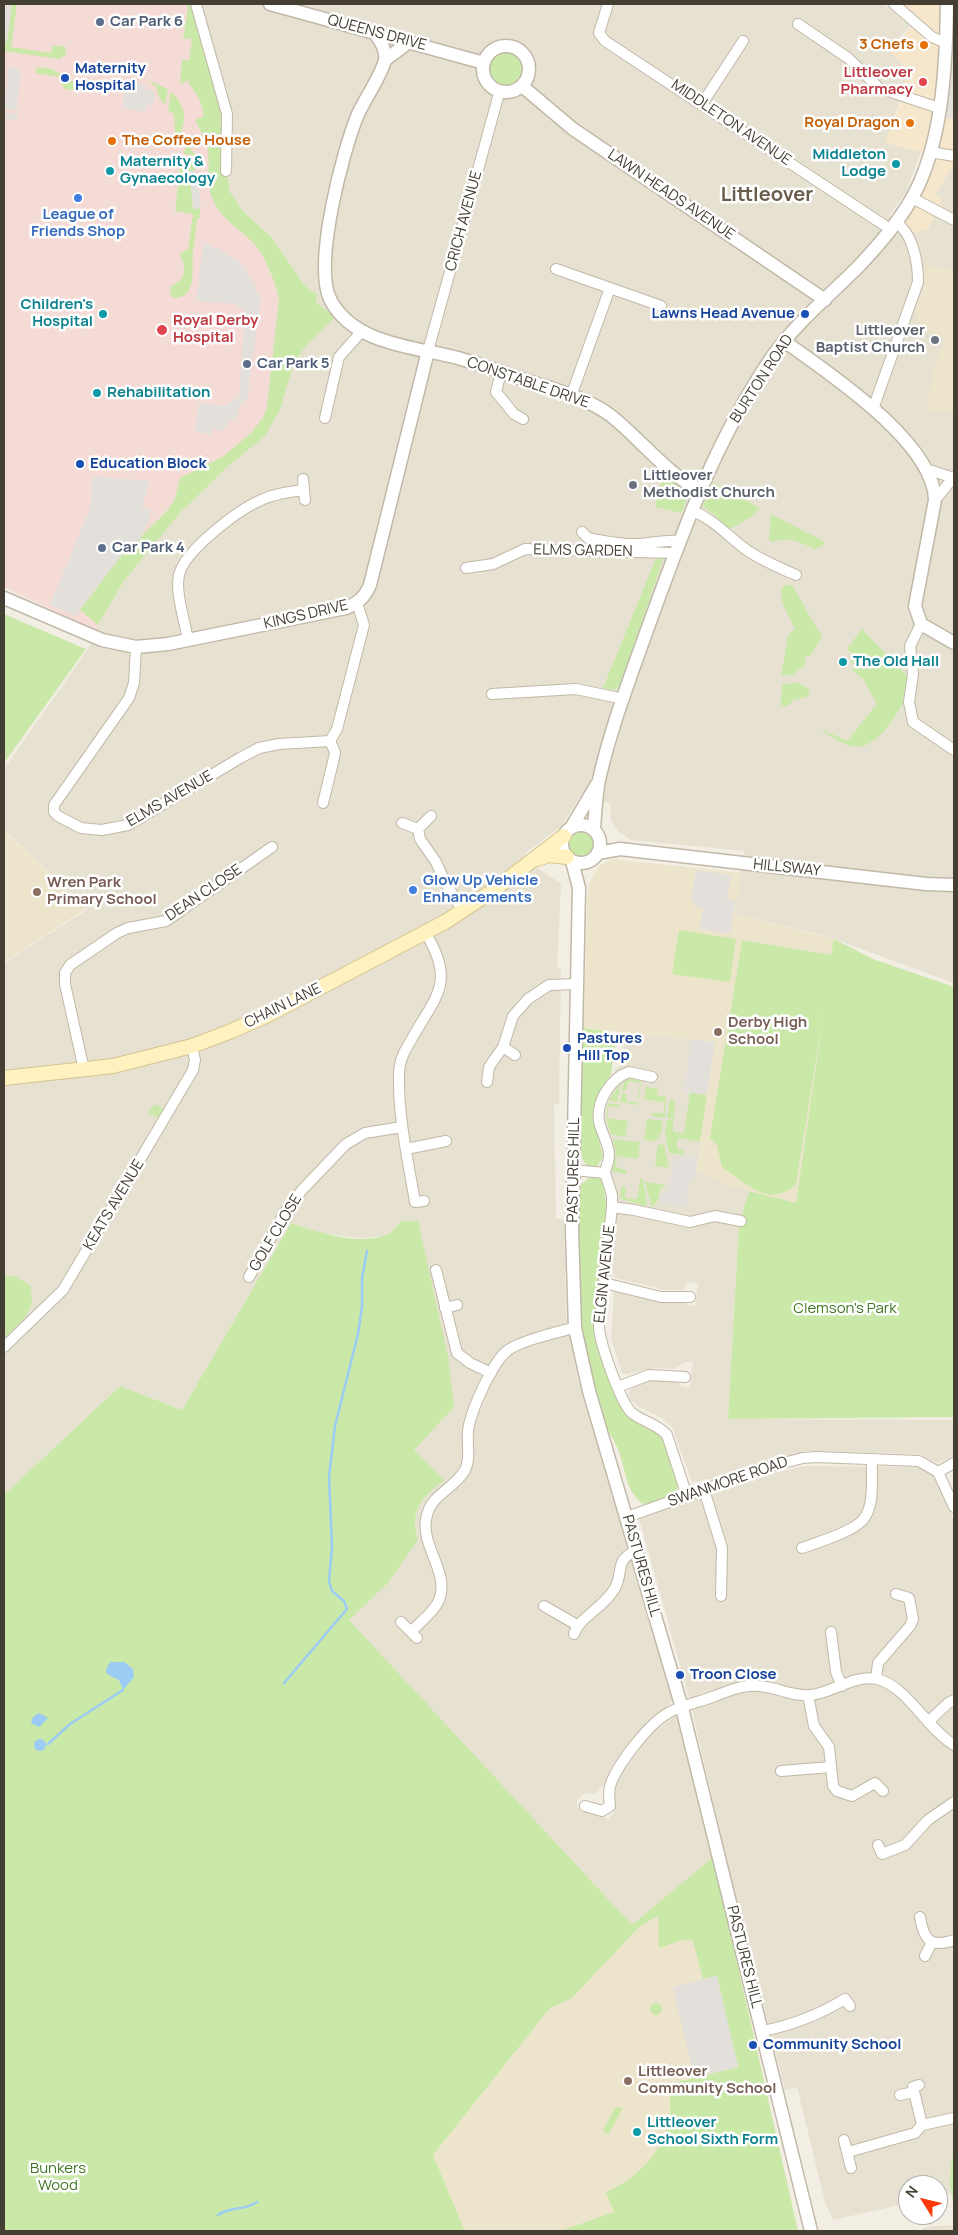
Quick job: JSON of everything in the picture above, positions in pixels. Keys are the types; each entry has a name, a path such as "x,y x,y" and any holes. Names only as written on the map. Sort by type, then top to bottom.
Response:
{"main road":[{"name":"CHAIN LANE","path":"4,1078 113,1066 192,1046 268,1015 463,910 534,860 568,832"},
{"name":"CHAIN LANE","path":"534,860 549,855 570,859"}],"street":[{"path":"196,4 227,114 226,171"},
{"name":"QUEENS DRIVE","path":"270,4 484,63"},
{"name":"MIDDLETON AVENUE","path":"608,4 599,32 609,45 893,226"},
{"path":"894,4 932,37 946,44"},
{"name":"BURTON ROAD","path":"568,832 599,780 624,699 676,547 699,489 721,444 748,395 784,341 825,300 893,226 912,198 930,152 939,108 946,44 947,4"},
{"path":"798,24 848,58 879,88 939,108"},
{"path":"374,32 382,43 385,60 409,42"},
{"path":"702,104 743,41"},
{"path":"500,46 510,46 518,50 526,59 529,69 527,78 522,86 512,91 500,90 486,78 484,63 492,52 500,46"},
{"name":"CONSTABLE DRIVE","path":"385,60 362,104 349,139 337,181 328,236 326,281 329,298 342,315 362,331 374,337 501,372 600,408 682,479 699,489"},
{"name":"LAWN HEADS AVENUE","path":"522,86 573,129 825,300"},
{"name":"CRICH AVENUE","path":"428,352 500,90"},
{"path":"930,152 954,156"},
{"path":"912,198 954,220"},
{"path":"873,409 918,282 918,269 906,232 893,226"},
{"path":"556,269 661,306"},
{"path":"571,396 610,288"},
{"path":"325,418 333,376 340,358 362,331"},
{"path":"784,341 847,385 912,450 926,469 933,483 935,500 915,606 921,624 954,643"},
{"name":"KINGS DRIVE","path":"4,598 102,640 136,647 188,640 346,608 358,603 366,595 370,585 428,352"},
{"path":"501,372 496,392 514,414 525,420"},
{"path":"926,469 954,478 935,500"},
{"path":"188,640 178,584 183,564 219,528 253,504 277,494 304,495 303,479"},
{"path":"691,510 713,521 726,534 758,557 796,575"},
{"path":"582,532 588,538 640,544 662,540 676,547"},
{"name":"ELMS GARDEN","path":"466,568 493,564 525,549 676,547"},
{"path":"323,803 335,752 330,741 337,729 364,625 358,603"},
{"path":"921,624 910,646 913,674 909,702 913,722 954,750"},
{"name":"ELMS AVENUE","path":"136,647 134,683 129,698 55,802 54,812 63,820 81,828 102,830 128,825 259,748 279,744 330,741"},
{"path":"492,694 576,689 624,699"},
{"name":"BURTON ROAD","path":"596,832 599,780"},
{"path":"418,829 430,816"},
{"path":"402,823 418,829"},
{"path":"584,825 596,832 601,846 596,856 579,864 570,859 562,847 568,832 584,825"},
{"path":"418,829 420,839 436,862 445,882 463,910"},
{"name":"HILLSWAY","path":"596,832 610,840 620,849"},
{"name":"DEAN CLOSE","path":"84,1070 65,984 66,973 70,966 117,933 128,928 166,921 272,847"},
{"name":"HILLSWAY","path":"596,856 620,849 926,884 954,885"},
{"name":"PASTURES HILL","path":"579,888 596,856"},
{"name":"PASTURES HILL","path":"570,859 579,888 572,1278 575,1328 589,1391 682,1708 811,2231"},
{"path":"424,1201 415,1202 402,1127 399,1072 404,1051 442,982 441,961 425,932"},
{"path":"487,1082 488,1067 503,1047 513,1016 528,999 549,985 578,984"},
{"name":"KEATS AVENUE","path":"4,1347 63,1290 193,1070 195,1060 192,1046"},
{"path":"503,1047 515,1054"},
{"path":"573,1170 605,1174 609,1156 608,1146 599,1119 606,1092 615,1080 629,1072 652,1077"},
{"name":"GOLF CLOSE","path":"249,1277 285,1212 302,1190 346,1144 365,1134 385,1128 402,1127"},
{"path":"406,1149 446,1141"},
{"name":"ELGIN AVENUE","path":"605,1174 612,1195 612,1207 599,1333 621,1398 628,1409 661,1428 667,1435 687,1496"},
{"path":"612,1207 697,1226 715,1216 741,1220"},
{"path":"436,1270 457,1353 470,1363 491,1373"},
{"path":"604,1283 661,1297 690,1297"},
{"path":"445,1308 457,1305"},
{"path":"401,1622 414,1635 437,1604 442,1592 441,1581 425,1531 426,1518 437,1495 458,1480 465,1471 468,1463 469,1426 491,1373 500,1358 510,1348 575,1328"},
{"path":"618,1387 649,1375 684,1377"},
{"name":"SWANMORE ROAD","path":"627,1517 764,1468 802,1458 872,1458 920,1461 938,1472"},
{"path":"802,1548 853,1528 865,1517 870,1505 872,1458"},
{"path":"954,1463 938,1472 954,1507"},
{"path":"704,1490 722,1548 722,1597"},
{"path":"544,1606 575,1629 599,1608 615,1587 622,1560 627,1554 637,1550"},
{"path":"876,1679 878,1663 910,1626 913,1619 909,1598 896,1594"},
{"path":"831,1632 836,1672 842,1686"},
{"path":"585,1806 602,1811 610,1806 611,1782 633,1749 660,1719 682,1708 732,1690 758,1686 796,1696 808,1696 865,1678 876,1679 888,1684 899,1692 954,1745"},
{"path":"808,1696 814,1726 829,1747 833,1786 843,1794 852,1796 875,1783 883,1791"},
{"path":"928,1722 954,1700"},
{"path":"781,1770 831,1767"},
{"path":"878,1845 882,1854 898,1850 924,1825 954,1802"},
{"path":"916,1817 924,1825"},
{"path":"920,1917 926,1937 932,1942 939,1944 954,1940"},
{"path":"925,1956 932,1942"},
{"path":"763,2031 789,2026 830,2008 845,1999 850,2006"},
{"path":"900,2095 917,2088 919,2133"},
{"path":"848,2152 919,2133 954,2118"},
{"path":"844,2140 851,2168"}],"shaded area":[{"name":"Royal Derby Hospital","path":"4,4 194,4 225,192 302,291 335,317 307,344 297,359 295,359 280,410 264,437 226,468 180,513 124,581 98,625 97,631 4,587"},
{"path":"5,4 12,4 7,42 4,42"},
{"path":"194,4 884,4 910,26 889,50 903,64 898,71 907,79 887,139 897,146 921,152 906,192 889,216 915,232 927,228 941,199 934,194 954,160 954,983 826,936 734,914 744,851 631,840 620,833 611,821 610,803 581,795 562,826 525,853 538,868 561,884 557,967 561,968 559,1104 554,1105 556,1219 564,1219 566,1314 577,1377 619,1512 672,1700 605,1783 595,1793 584,1794 577,1800 577,1806 581,1811 600,1814 608,1820 614,1813 615,1780 641,1743 676,1715 713,1857 632,1926 348,1620 388,1583 418,1540 414,1526 417,1509 429,1491 445,1480 414,1450 448,1357 401,1221 385,1236 362,1238 325,1234 291,1223 182,1410 120,1386 4,1495 4,963 88,909 4,830 4,769 90,646 98,625 124,581 180,513 226,468 264,437 280,410 295,358 297,359 307,344 334,317 316,302 317,294 305,286 272,238 243,211 228,191"},
{"path":"902,4 954,4 954,164 935,195 942,200 928,230 913,232 903,223 931,164 921,152 885,143 906,88 903,65 889,51 911,27 906,8"},
{"path":"954,14 954,118 944,119 951,39"},
{"path":"9,67 21,69 17,110 4,109"},
{"path":"117,83 144,84 146,90 155,91 153,105 147,105 145,112 122,108 124,92 116,90"},
{"path":"4,112 18,114 17,121 4,119"},
{"path":"197,170 201,208 193,209 189,171"},
{"name":"Car Park 5","path":"204,242 230,255 245,268 261,298 247,400 239,407 236,420 229,420 229,423 221,431 213,429 212,435 195,432 199,403 225,406 239,396 245,310 237,309 237,304 196,301"},
{"path":"939,266 954,273 953,413 927,411 934,366 946,339 920,328 921,324 915,321 917,316 915,313 924,289 925,267"},
{"name":"Car Park 4","path":"93,476 149,481 142,508 151,510 148,523 141,538 120,557 75,616 50,605 90,508"},
{"name":"Wren Park Primary School","path":"4,831 87,908 4,962"},
{"name":"Derby High School","path":"612,859 742,873 734,914 834,939 796,1204 727,1185 696,1172 715,1042 584,1028 587,898 590,882 598,867"},
{"path":"696,870 731,875 727,899 735,900 730,934 700,929 703,908 694,907 695,901 691,900"},
{"path":"626,1033 715,1042 696,1172 749,1191 739,1226 728,1419 954,1420 954,1456 937,1463 920,1454 807,1451 703,1481 692,1482 672,1427 663,1419 636,1405 629,1399 629,1393 632,1387 643,1381 654,1379 677,1381 682,1387 690,1388 693,1362 685,1362 674,1369 655,1368 627,1374 622,1373 611,1338 614,1291 617,1289 683,1301 687,1305 695,1306 698,1283 687,1282 683,1290 666,1290 615,1278 612,1268 616,1214 603,1181 602,1152 595,1123 596,1103 604,1084 620,1065"},
{"path":"691,1039 715,1042 707,1095 684,1092"},
{"path":"674,1155 698,1158 694,1181 689,1181 686,1207 660,1202 663,1191 668,1192"},
{"path":"804,1466 920,1467 933,1476 944,1495 954,1522 953,2193 948,2194 948,2175 898,2175 898,2205 833,2220 825,2202 797,2087 785,2090 728,1865 688,1693 639,1518 773,1473"},
{"name":"Littleover Community School","path":"713,1857 798,2231 465,2231 433,2155 550,2008"},
{"path":"717,1976 738,2067 694,2077 673,1987"},
{"path":"948,2225 954,2226 954,2231 919,2231 926,2227"}],"green space":[{"path":"12,4 17,4 11,47 51,53 53,45 66,47 66,54 60,59 4,51 4,42 7,41"},
{"path":"185,4 194,4 222,109 229,191 243,211 272,238 305,286 317,294 316,302 335,317 307,344 297,359 295,359 280,410 264,437 226,468 180,513 124,581 98,625 80,610 120,557 166,512 174,501 180,478 224,456 251,433 263,418 267,407 279,298 264,258 251,240 229,222 219,210 211,195 208,147 195,120 204,116 200,100 187,80 181,84 180,82 182,60 189,60 192,39 183,38 188,7"},
{"path":"506,51 513,52 519,56 523,62 523,76 519,82 513,86 506,87 499,86 493,82 489,76 488,69 489,62 493,56 499,52"},
{"path":"40,67 52,69 61,74 60,77 35,73 36,69"},
{"path":"91,79 89,90 86,92 65,89 62,85 63,80 84,83"},
{"path":"148,80 168,89 165,105 159,97 156,87"},
{"path":"171,92 176,96 184,112 184,124 179,136 175,132 174,113 171,113 168,109"},
{"path":"186,146 189,146 195,155 195,171 190,171 194,209 200,208 200,218 197,219 191,286 184,296 176,298 170,296 171,286 180,281 184,273 180,254 188,249 193,214 175,211 180,167 189,168 191,155 184,154"},
{"path":"668,476 688,494 682,513 655,507 660,486"},
{"path":"713,482 760,508 751,517 728,530 714,514 703,506"},
{"path":"771,514 825,542 825,544 816,549 790,540 773,542 769,539"},
{"path":"664,556 620,686 613,690 603,688 656,558"},
{"path":"786,585 792,585 822,637 810,656 805,657 805,665 792,675 781,676 788,636 795,628 782,600 781,589"},
{"path":"4,614 86,649 4,763"},
{"path":"862,629 910,679 904,701 892,721 875,740 858,747 840,742 819,728 847,741 877,704 863,679 852,670 856,666 851,662 855,656 847,649"},
{"path":"799,683 810,690 807,697 793,700 788,706 780,705 783,684"},
{"path":"582,832 591,836 595,845 591,854 582,858 573,854 569,845 573,836"},
{"path":"679,930 736,939 730,982 672,974"},
{"name":"Clemson's Park","path":"834,939 873,959 954,987 954,1417 728,1419 739,1225 749,1191 796,1203 825,1003 796,1184 786,1191 767,1194 748,1186 722,1167 717,1145 710,1138 742,940 831,955"},
{"path":"583,1028 607,1031 617,1036 611,1074 596,1103 595,1123 603,1157 596,1168 586,1164 581,1153"},
{"path":"633,1078 643,1083 641,1083 638,1105 620,1102 622,1093 627,1094 626,1101 637,1103 640,1083 629,1081 625,1091 622,1091 624,1081"},
{"path":"621,1083 617,1102 609,1100"},
{"path":"646,1087 658,1089 657,1095 666,1097 665,1118 651,1116 652,1113 663,1113 665,1103 644,1099"},
{"path":"690,1092 707,1095 700,1142 678,1138 677,1149 684,1151 683,1155 669,1153 665,1134 667,1120 673,1120 673,1132 684,1133"},
{"path":"670,1100 675,1100 674,1119 667,1118"},
{"path":"608,1103 620,1105 616,1107 609,1106 607,1118 628,1121 625,1137 611,1134 606,1118"},
{"path":"154,1104 166,1110 161,1119 149,1113"},
{"path":"647,1119 663,1121 661,1133 655,1141 644,1140"},
{"path":"613,1139 640,1142 638,1159 617,1156 616,1167 626,1170 626,1174 611,1171 616,1153"},
{"path":"658,1144 664,1145 669,1168 655,1166"},
{"path":"593,1175 603,1181 607,1209 602,1356 640,1422 661,1435 667,1444 679,1484 675,1495 654,1503 643,1504 637,1499 629,1486 618,1449 606,1426 589,1366 583,1336 578,1276 578,1215 581,1184"},
{"path":"640,1179 643,1179 647,1204 644,1206 620,1198 622,1186 626,1187 625,1198 637,1199"},
{"path":"645,1182 666,1185 660,1190 658,1200 652,1208"},
{"name":"Bunkers Wood","path":"401,1221 418,1221 448,1357 454,1407 414,1450 445,1480 424,1498 420,1505 415,1521 418,1540 388,1583 349,1620 632,1925 713,1857 798,2231 560,2231 614,2212 606,2192 639,2171 648,2162 662,2140 670,2115 669,2084 738,2067 717,1976 703,1979 693,1941 685,1939 659,1948 658,1916 640,1926 572,1998 550,2008 433,2155 465,2231 4,2231 4,1495 120,1386 182,1410 291,1223 337,1236 360,1239 386,1235"},
{"path":"4,1275 15,1277 30,1285 32,1295 30,1309 22,1321 4,1338"},
{"path":"654,2003 658,2003 662,2009 658,2015 654,2015 650,2011 650,2007"},
{"path":"616,2107 623,2108 608,2135 603,2130"},
{"path":"954,2148 954,2202 950,2183"}],"water":[{"path":"110,1662 124,1662 133,1669 134,1677 123,1690 119,1680 107,1674 106,1670"},
{"path":"39,1713 48,1718 39,1727 31,1723 33,1717"},
{"path":"38,1739 42,1739 46,1745 42,1751 38,1751 34,1747 34,1743"}],"waterway":[{"path":"284,1683 347,1609 344,1601 332,1591 329,1581 332,1547 329,1477 335,1426 358,1334 362,1307 362,1278 367,1251"},
{"path":"48,1744 70,1724 123,1690"},
{"path":"218,2215 227,2210 248,2207 257,2202"}],"place":[{"name":"Car Park 6","path":"100,22"},
{"name":"3 Chefs","path":"924,45"},
{"name":"Maternity Hospital","path":"65,78"},
{"name":"Littleover Pharmacy","path":"923,82"},
{"name":"Royal Dragon","path":"910,123"},
{"name":"The Coffee House","path":"112,141"},
{"name":"Middleton Lodge","path":"896,164"},
{"name":"Maternity & Gynaecology","path":"110,171"},
{"name":"League of Friends Shop","path":"78,198"},
{"name":"Children's Hospital","path":"103,314"},
{"name":"Lawns Head Avenue","path":"805,314"},
{"name":"Royal Derby Hospital","path":"162,330"},
{"name":"Littleover Baptist Church","path":"935,340"},
{"name":"Car Park 5","path":"247,364"},
{"name":"Rehabilitation","path":"97,393"},
{"name":"Education Block","path":"80,464"},
{"name":"Littleover Methodist Church","path":"633,485"},
{"name":"Car Park 4","path":"102,548"},
{"name":"The Old Hall","path":"843,662"},
{"name":"Glow Up Vehicle Enhancements","path":"413,890"},
{"name":"Wren Park Primary School","path":"37,892"},
{"name":"Derby High School","path":"718,1032"},
{"name":"Pastures Hill Top","path":"567,1048"},
{"name":"Troon Close","path":"680,1675"},
{"name":"Community School","path":"753,2045"},
{"name":"Littleover Community School","path":"628,2081"},
{"name":"Littleover School Sixth Form","path":"637,2132"}],"district":[{"name":"Littleover","path":"767,195"}]}
